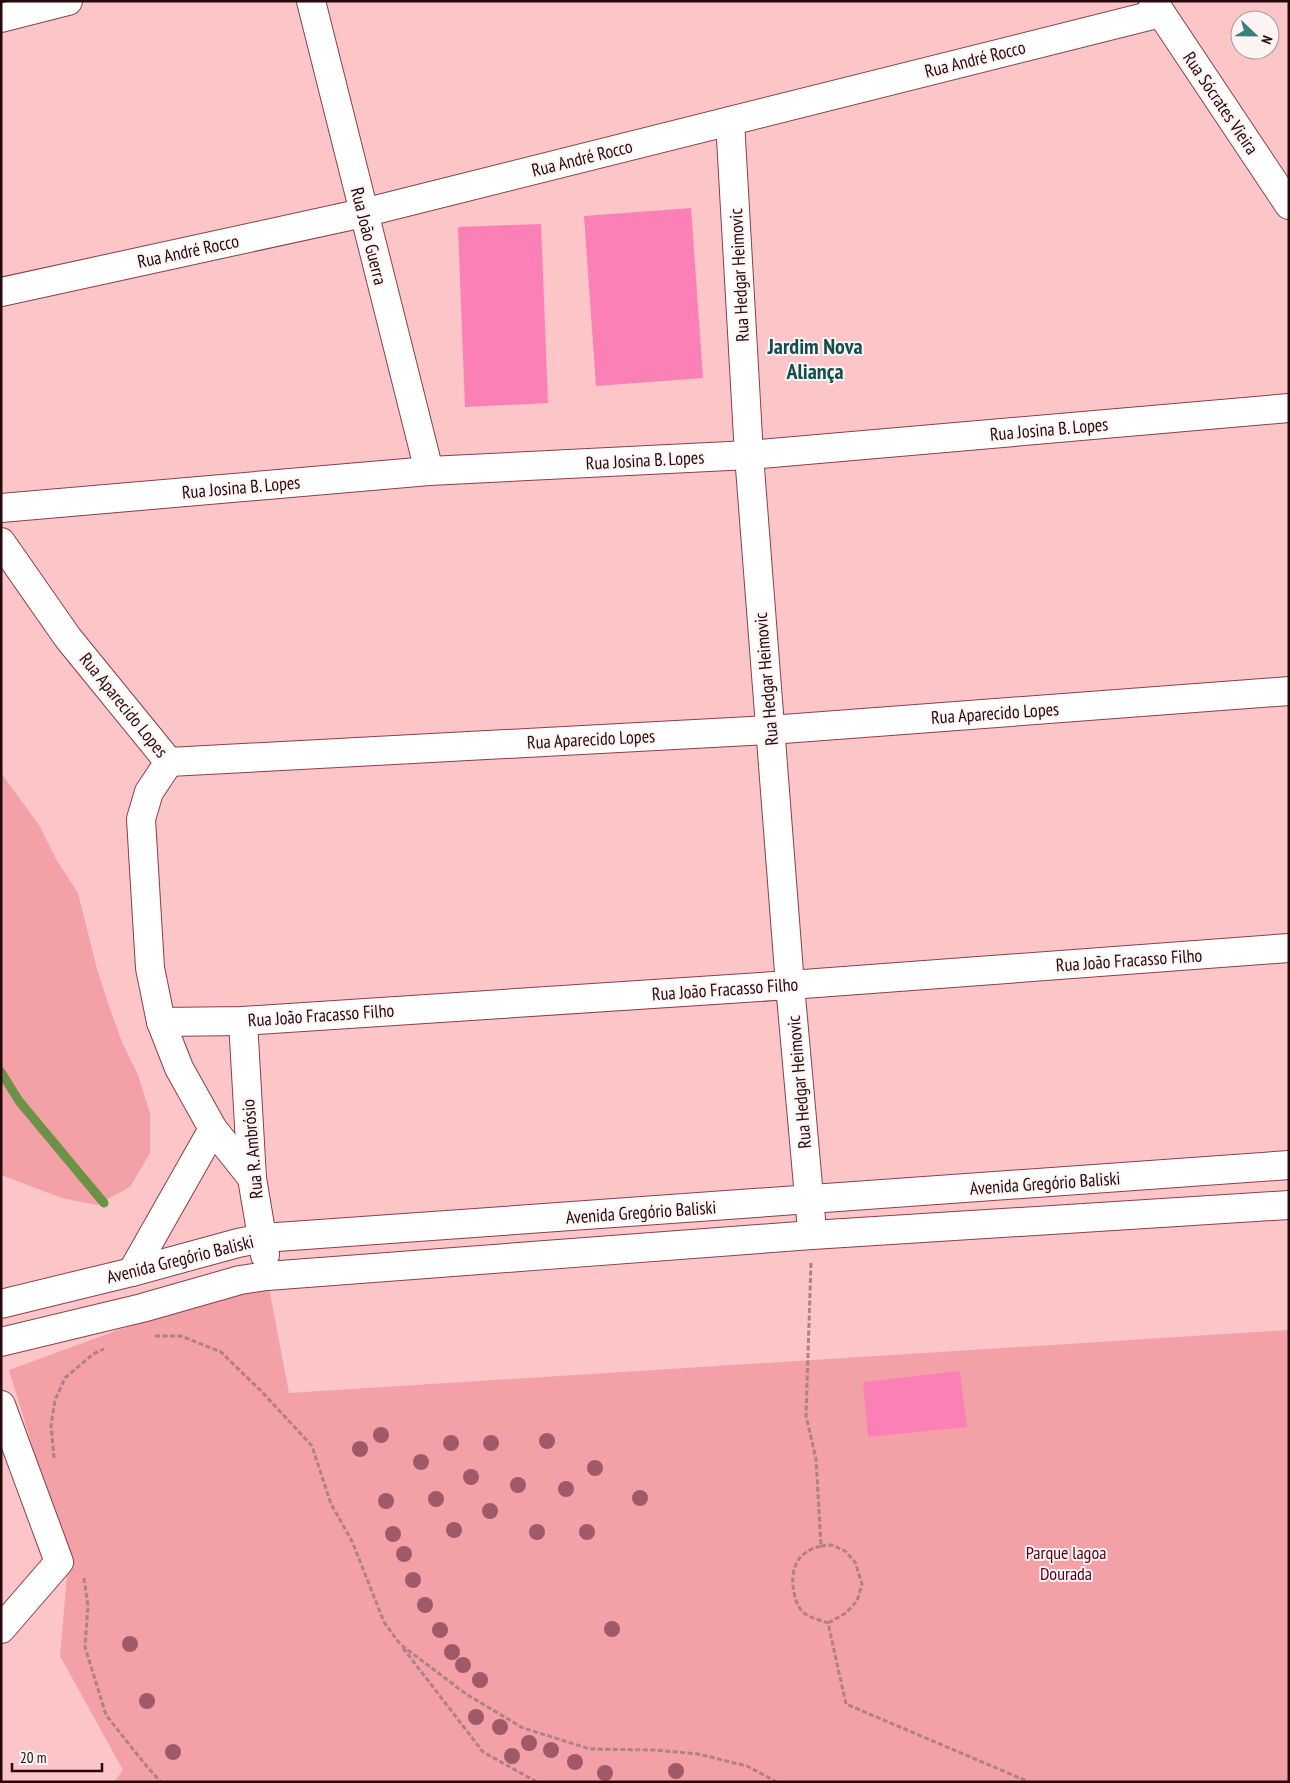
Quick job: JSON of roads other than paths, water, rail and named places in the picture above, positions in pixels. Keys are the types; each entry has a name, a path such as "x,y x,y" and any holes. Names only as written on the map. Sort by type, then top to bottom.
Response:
{"street":[{"path":"1,18 68,1"},
{"name":"Rua João Guerra","path":"311,1 429,471"},
{"name":"Rua André Rocco","path":"1,292 363,213 1080,32 1157,7"},
{"name":"Rua Sócrates Vieira","path":"1157,7 1289,205"},
{"name":"Rua Hedgar Heimovic","path":"730,121 749,455 790,985 812,1235"},
{"name":"Rua Josina B. Lopes","path":"1,508 429,471 749,455 1289,408"},
{"name":"Rua Aparecido Lopes","path":"1,542 68,638 169,762 770,730 1289,691"},
{"path":"169,762 149,792 141,819 150,968 161,1022 179,1068 212,1129 252,1178"},
{"name":"Rua João Fracasso Filho","path":"161,1022 243,1021 790,985 1289,948"},
{"name":"Rua R. Ambrósio","path":"243,1021 252,1178 263,1238 267,1276"},
{"path":"132,1272 212,1129"},
{"name":"Avenida Gregório Baliski","path":"1,1304 263,1238 1289,1165"},
{"name":"Avenida Gregório Baliski","path":"1,1342 142,1308 240,1280 267,1276 812,1235 1289,1205"},
{"path":"1,1405 59,1562 1,1629"}],"waterway":[{"path":"1,1072 19,1101 104,1203"}],"district":[{"name":"Jardim Nova Aliança","path":"815,358"}],"park label":[{"name":"Parque lagoa Dourada","path":"1066,1562"}]}
